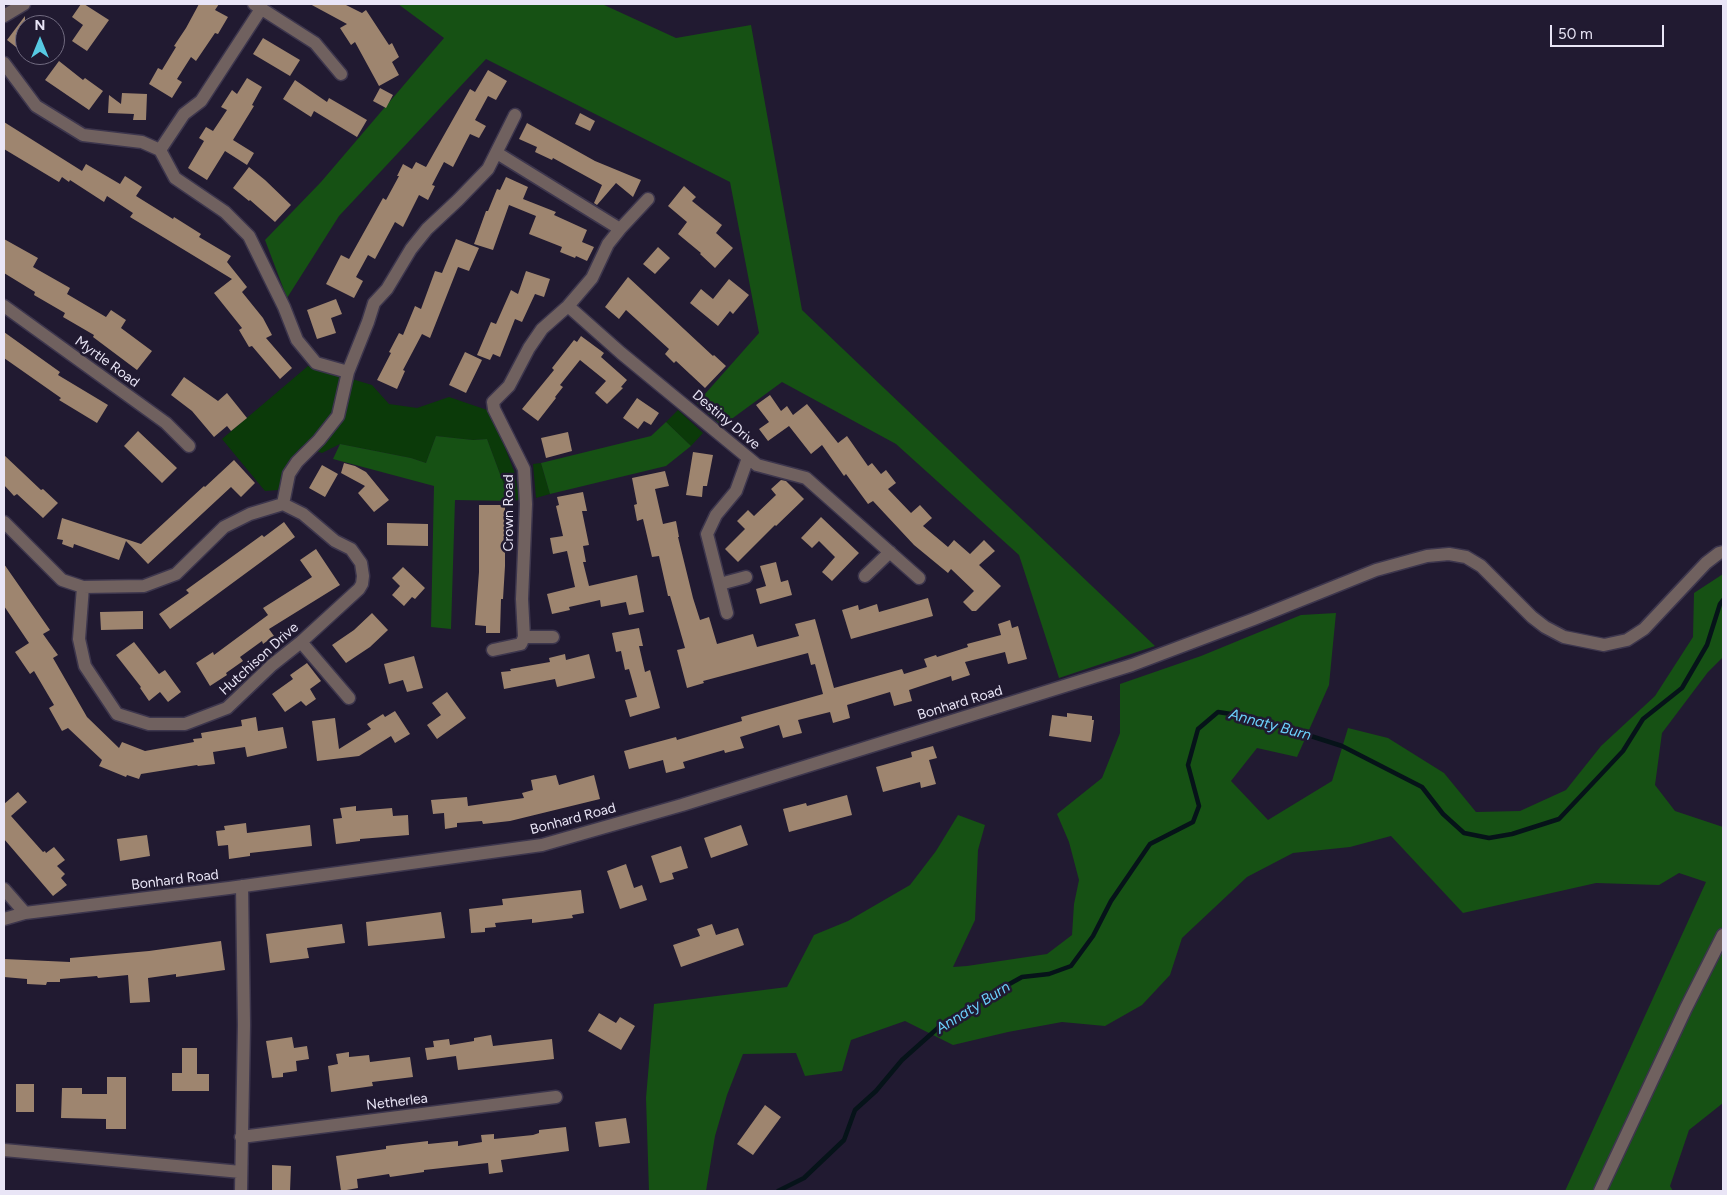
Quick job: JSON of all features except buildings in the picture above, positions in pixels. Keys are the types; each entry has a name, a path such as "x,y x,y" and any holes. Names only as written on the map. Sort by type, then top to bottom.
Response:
{"street":[{"path":"4,16 24,4"},
{"path":"160,150 184,114 201,101 258,6 315,42 341,74"},
{"path":"4,63 36,106 82,135 142,142 160,150 175,178 225,212 249,236 284,307 297,340 316,363 348,372"},
{"path":"4,522 62,580 83,587 144,586 176,574 224,527 250,514 283,504 289,474 297,462 338,416 348,372 374,303 387,289 411,249 426,229 472,187 488,169 516,115"},
{"path":"497,153 620,229"},
{"name":"Crown Road","path":"524,637 522,599 526,504 524,470 494,409 493,402 509,386 529,348 542,329 568,306 592,278 608,244 648,199"},
{"name":"Myrtle Road","path":"4,306 166,423 189,446"},
{"name":"Destiny Drive","path":"568,306 621,353 757,465 806,478 920,578"},
{"path":"727,613 707,534 716,515 736,490 748,458"},
{"name":"Hutchison Drive","path":"83,587 79,639 86,666 117,714 149,724 185,724 227,708 359,590 362,584 361,563 351,549 336,541 303,514 283,504"},
{"path":"865,576 890,552"},
{"name":"Bonhard Road","path":"4,919 25,913 242,886 542,845 682,805 1132,665 1376,570 1427,556 1449,554 1466,557 1481,566 1532,617 1545,627 1564,636 1604,645 1627,640 1644,629 1706,563 1718,553 1723,552"},
{"path":"720,584 746,577"},
{"path":"493,650 520,644 524,637 553,636"},
{"path":"301,642 349,698"},
{"path":"241,1191 244,1025 242,886"},
{"path":"4,889 25,913"},
{"path":"1600,1191 1686,1008 1723,935"},
{"name":"Netherlea","path":"241,1137 556,1098"},
{"path":"4,1150 241,1172"}],"green space":[{"path":"398,4 602,4 676,38 751,25 802,310 1155,646 1059,678 1019,555 896,444 782,382 722,426 697,403 759,333 730,182 486,59 339,216 287,298 265,240 321,182 444,38"},
{"path":"308,366 372,385 389,404 417,408 449,397 490,411 514,471 520,500 510,501 487,439 473,440 436,436 426,463 411,458 340,444 322,453 302,446 288,462 278,490 265,491 222,439"},
{"path":"678,410 703,433 691,446 666,422"},
{"path":"666,422 691,446 666,466 550,494 541,463 651,436"},
{"path":"436,436 473,440 487,439 510,501 455,500 451,629 431,627 434,486 333,459 340,444 411,458 426,463"},
{"path":"541,463 550,494 536,498 533,464"},
{"path":"1723,574 1723,657 1708,672 1662,733 1655,785 1675,811 1723,827 1723,1103 1689,1130 1670,1186 1673,1191 1565,1191 1706,882 1679,873 1659,885 1596,883 1463,913 1391,836 1350,847 1293,853 1247,877 1182,938 1170,975 1142,1005 1105,1026 1062,1022 953,1045 905,1021 851,1040 842,1071 805,1076 796,1053 743,1054 727,1095 715,1136 706,1191 649,1191 646,1098 654,1004 787,987 814,935 848,921 910,885 936,851 958,815 985,825 978,850 975,920 953,967 1047,954 1072,935 1074,904 1079,880 1069,842 1057,814 1102,778 1120,733 1120,684 1201,656 1301,615 1336,613 1329,685 1297,757 1257,748 1231,781 1268,820 1332,781 1348,728 1388,738 1444,773 1476,812 1520,811 1566,790 1601,746 1655,696 1693,637 1694,593"}],"waterway":[{"name":"Annaty Burn","path":"778,1191 804,1178 844,1140 855,1110 876,1091 902,1060 939,1027 1022,977 1049,974 1071,966 1093,936 1111,901 1150,844 1193,822 1199,806 1188,765 1198,729 1218,712 1251,717 1342,746 1422,787 1443,814 1464,833 1489,838 1512,834 1559,819 1623,751 1643,719 1682,688 1707,645 1723,600"}]}
